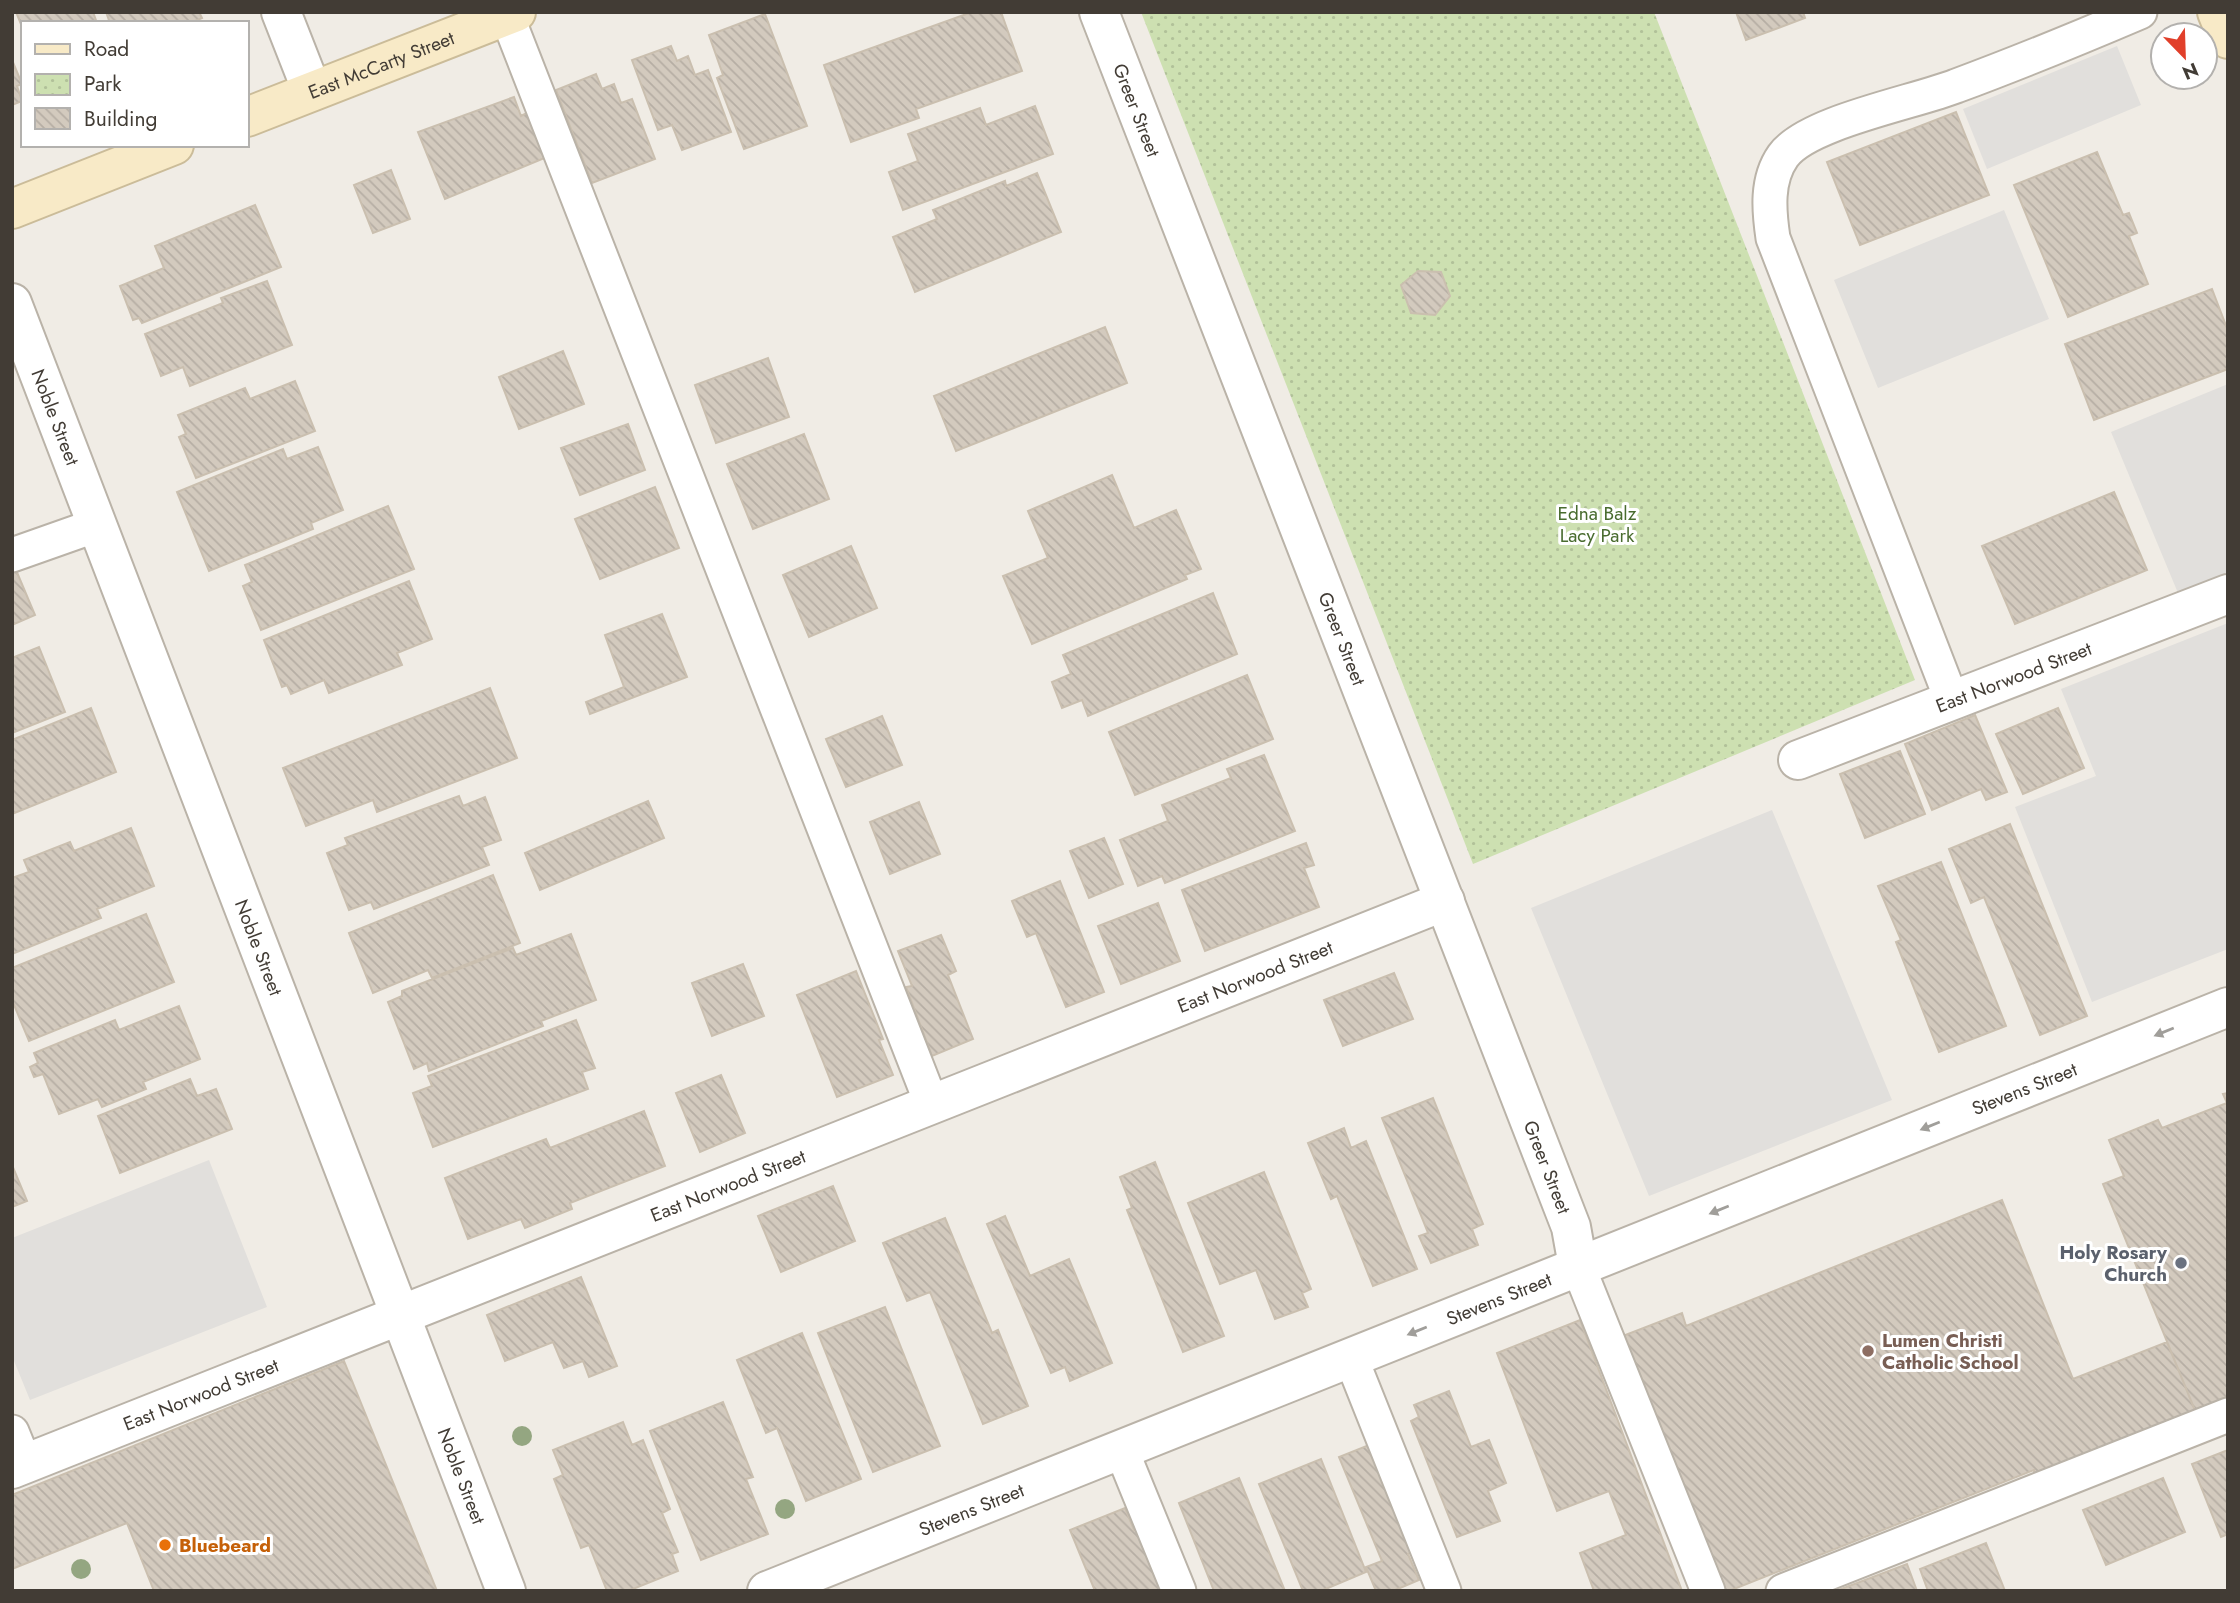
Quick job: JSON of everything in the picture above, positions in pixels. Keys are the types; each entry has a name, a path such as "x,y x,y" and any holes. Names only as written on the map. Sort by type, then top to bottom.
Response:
{"main road":[{"path":"2217,12 2228,39"},
{"name":"East McCarty Street","path":"248,117 512,14"},
{"path":"12,209 169,147"}],"street":[{"path":"281,12 312,91"},
{"name":"Greer Street","path":"1099,12 1571,1227 1578,1266"},
{"name":"Noble Street","path":"12,303 506,1591"},
{"name":"East Norwood Street","path":"1798,760 2228,594"},
{"name":"East Norwood Street","path":"16,1455 401,1316 1445,901"},
{"name":"Stevens Street","path":"767,1591 2228,1007"}],"lane":[{"path":"1952,701 1773,239 1769,205 1772,178 1784,154 1809,136 1841,123 1952,88 2140,12"},
{"path":"512,14 932,1105"},
{"path":"12,555 97,525"},
{"path":"1578,1266 1708,1591"},
{"path":"1351,1358 1444,1591"},
{"path":"1783,1591 2228,1415"},
{"path":"1121,1449 1179,1591"}],"green space":[{"name":"Edna Balz Lacy Park","path":"1141,12 1654,12 1915,680 1473,864"}],"shaded area":[{"path":"2117,46 2141,105 1987,169 1963,109"},
{"path":"2004,210 2049,319 1878,388 1834,280"},
{"path":"2228,384 2228,573 2178,593 2111,432"},
{"path":"2228,623 2228,949 2092,1002 2015,807 2096,776 2061,689"},
{"path":"1772,810 1892,1100 1649,1196 1531,908"},
{"path":"209,1160 267,1307 30,1400 12,1356 12,1238"}],"building":[{"path":"16,12 93,12 96,21 21,21 21,24"},
{"path":"106,12 199,12 202,18 195,21 109,21"},
{"path":"972,12 1001,12 1022,71 916,109 919,118 851,142 824,65"},
{"path":"1736,12 1803,12 1805,18 1746,40"},
{"path":"765,14 807,126 744,149 717,78 723,75 709,35"},
{"path":"671,46 677,61 688,56 695,75 708,70 731,132 682,150 672,125 658,130 632,60"},
{"path":"12,60 21,82 17,86 21,101 12,105"},
{"path":"596,74 602,89 614,84 621,103 632,99 655,159 592,183 556,90"},
{"path":"514,97 521,116 529,112 547,157 445,199 418,132"},
{"path":"1035,106 1053,154 903,210 889,172 918,161 908,134 980,108 986,125"},
{"path":"1956,112 1989,195 1860,245 1827,162"},
{"path":"2097,152 2123,215 2129,213 2137,233 2129,236 2148,284 2068,317 2014,185"},
{"path":"391,170 410,219 373,233 354,185"},
{"path":"1037,173 1061,232 915,292 893,237 937,219 933,210 1005,181 1006,186"},
{"path":"255,205 281,267 142,323 139,318 133,320 120,286 164,268 155,246"},
{"path":"1418,271 1441,272 1450,296 1435,315 1411,313 1401,285"},
{"path":"267,281 292,345 190,386 183,367 161,376 145,334 223,303 221,298"},
{"path":"2212,289 2228,331 2228,369 2094,420 2065,344"},
{"path":"1105,327 1127,383 956,451 934,396"},
{"path":"563,351 584,404 519,429 499,377"},
{"path":"768,358 789,417 716,443 695,385"},
{"path":"295,381 315,431 196,478 179,437 186,434 178,415 245,388 250,399"},
{"path":"628,424 645,470 580,495 561,448"},
{"path":"804,434 829,499 753,529 727,464"},
{"path":"318,447 343,510 311,523 313,529 209,571 177,492 283,449 287,459"},
{"path":"1112,475 1134,528 1176,510 1201,569 1185,575 1187,579 1032,644 1003,576 1048,558 1028,511"},
{"path":"655,487 679,548 600,579 575,519"},
{"path":"2114,492 2147,570 2015,624 1982,546"},
{"path":"388,506 414,569 261,630 243,586 252,582 245,565"},
{"path":"851,546 877,608 809,637 783,575"},
{"path":"16,570 35,615 12,625 12,571"},
{"path":"409,581 432,639 397,653 402,665 329,693 324,680 291,694 287,685 282,687 264,640"},
{"path":"1213,593 1237,654 1088,716 1082,700 1062,708 1052,682 1071,674 1063,655"},
{"path":"662,614 687,677 590,714 586,702 624,687 605,635"},
{"path":"39,647 65,712 12,733 12,658"},
{"path":"1247,675 1273,739 1135,795 1109,732"},
{"path":"490,688 517,758 377,812 373,800 306,826 283,768"},
{"path":"91,708 116,772 12,814 12,740"},
{"path":"2058,708 2084,768 2023,794 1996,734"},
{"path":"1975,715 2007,792 1986,800 1981,789 1932,810 1905,744"},
{"path":"882,716 902,765 846,787 826,739"},
{"path":"1900,751 1925,814 1865,838 1840,774"},
{"path":"1264,755 1295,831 1165,883 1162,876 1138,886 1120,840 1168,821 1162,805 1231,778 1227,769"},
{"path":"459,796 463,806 485,797 501,840 482,847 489,865 374,909 371,902 349,910 327,853 348,845 345,838"},
{"path":"648,801 664,838 540,890 525,853"},
{"path":"919,802 940,854 890,874 870,822"},
{"path":"2010,824 2087,1016 2040,1035 1984,897 1971,903 1949,849"},
{"path":"131,828 154,886 97,909 101,918 12,954 12,878 29,872 24,860 70,842 74,851"},
{"path":"1104,838 1123,884 1089,898 1070,851"},
{"path":"1306,843 1314,865 1304,868 1319,907 1205,951 1182,890"},
{"path":"1941,862 2006,1026 1939,1052 1896,942 1901,940 1878,886"},
{"path":"493,875 520,943 432,978 428,970 373,993 349,933"},
{"path":"1060,881 1104,992 1066,1007 1036,933 1027,937 1012,901"},
{"path":"1158,903 1180,961 1121,984 1098,926"},
{"path":"146,914 174,982 29,1041 12,1000 12,968"},
{"path":"571,934 596,1000 541,1021 543,1026 429,1071 427,1063 414,1069 388,1002 402,996 402,991 513,948 516,955"},
{"path":"941,935 956,971 948,975 973,1039 932,1056 906,987 912,986 898,951"},
{"path":"743,964 764,1016 712,1036 692,983"},
{"path":"856,971 883,1039 879,1040 893,1075 837,1097 797,995"},
{"path":"1394,973 1413,1019 1343,1046 1324,1000"},
{"path":"179,1006 200,1059 143,1082 146,1089 102,1107 98,1099 59,1114 43,1074 34,1077 30,1067 38,1063 34,1053 115,1020 119,1030"},
{"path":"576,1020 595,1068 582,1072 588,1089 433,1147 413,1093 432,1086 428,1076"},
{"path":"721,1075 745,1133 700,1152 676,1093"},
{"path":"190,1079 197,1096 216,1089 232,1129 120,1173 98,1116"},
{"name":"Holy Rosary Church","path":"2228,1093 2228,1400 2196,1413 2103,1184 2124,1176 2109,1140 2158,1120 2162,1128 2227,1103 2223,1094"},
{"path":"1433,1098 1483,1224 1472,1229 1478,1245 1431,1263 1419,1236 1428,1233 1382,1118"},
{"path":"644,1111 665,1166 570,1203 572,1209 525,1228 521,1219 468,1239 445,1178 546,1139 550,1148"},
{"path":"1344,1128 1351,1148 1366,1141 1417,1269 1373,1286 1337,1196 1331,1199 1308,1143"},
{"path":"1155,1162 1224,1336 1183,1352 1127,1210 1132,1208 1120,1177"},
{"path":"12,1165 27,1201 12,1207"},
{"path":"1264,1172 1311,1289 1302,1293 1308,1307 1275,1319 1256,1270 1220,1284 1188,1203"},
{"path":"833,1186 855,1241 781,1272 758,1216"},
{"path":"2002,1200 2073,1379 2167,1342 2196,1413 2035,1476 2034,1470 1729,1591 1720,1591 1620,1337 1682,1313 1686,1326"},
{"path":"1005,1216 1030,1276 1069,1259 1112,1363 1070,1381 1065,1367 1051,1373 987,1224"},
{"path":"945,1218 992,1333 998,1330 1028,1406 983,1424 930,1292 907,1301 883,1243"},
{"path":"581,1277 617,1366 589,1377 583,1361 564,1368 553,1342 505,1361 487,1315"},
{"path":"885,1307 940,1446 873,1472 818,1333"},
{"path":"1580,1320 1682,1591 1594,1591 1580,1553 1626,1535 1609,1491 1557,1511 1497,1353"},
{"path":"802,1333 861,1479 806,1501 777,1428 766,1433 737,1360"},
{"path":"344,1361 437,1591 154,1591 127,1523 12,1569 12,1495"},
{"path":"1449,1391 1471,1447 1489,1440 1506,1483 1488,1491 1500,1521 1457,1537 1411,1421 1419,1417 1414,1405"},
{"path":"723,1402 753,1477 746,1479 768,1534 701,1560 650,1431"},
{"path":"623,1422 632,1445 643,1440 670,1509 662,1513 678,1552 672,1554 678,1571 628,1591 607,1591 589,1545 581,1548 554,1479 563,1475 553,1450"},
{"path":"1379,1441 1423,1548 1408,1554 1419,1580 1393,1591 1376,1591 1366,1567 1382,1561 1339,1457"},
{"path":"2228,1450 2228,1534 2221,1537 2192,1464"},
{"path":"1321,1459 1366,1572 1321,1591 1303,1591 1259,1484"},
{"path":"1239,1478 1285,1591 1214,1591 1179,1503"},
{"path":"2163,1478 2185,1532 2106,1565 2083,1510"},
{"path":"1125,1508 1134,1530 1139,1528 1165,1591 1095,1591 1070,1530"},
{"path":"1986,1543 2005,1591 1928,1591 1920,1569"},
{"path":"1907,1564 1917,1591 1836,1591"}],"place":[{"name":"Holy Rosary Church","path":"2181,1263"},
{"name":"Lumen Christi Catholic School","path":"1868,1351"},
{"name":"Bluebeard","path":"165,1545"}]}
